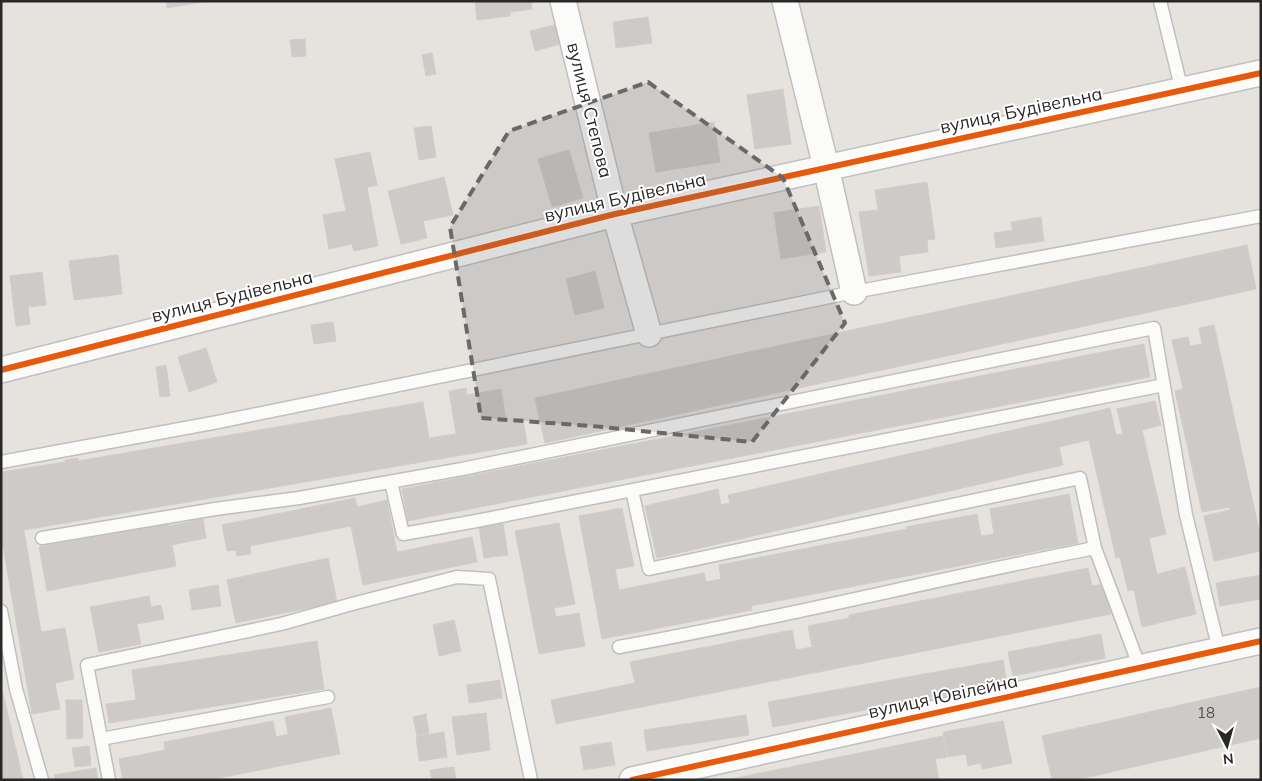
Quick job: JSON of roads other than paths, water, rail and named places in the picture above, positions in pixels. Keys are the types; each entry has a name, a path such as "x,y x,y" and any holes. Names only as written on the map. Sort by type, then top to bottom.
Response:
{"street":[{"name":"вулиця Степова","path":"563,1 615,214 649,334"},
{"path":"785,1 854,292"},
{"name":"вулиця Будівельна","path":"1,370 615,214 1261,73"},
{"name":"вулиця Ювілейна","path":"632,780 1261,641"}],"lane":[{"path":"1160,1 1182,91"},
{"path":"1,462 218,422 854,292 1261,216"},
{"path":"42,538 215,509 299,498 472,467 1154,328 1186,515 1219,650"},
{"path":"391,482 403,534 1164,385"},
{"path":"632,490 649,569 1080,478 1095,548 1140,668"},
{"path":"619,648 700,633 1018,563 1095,548"},
{"path":"109,780 100,739 88,664 281,624 457,577 490,580 531,780"},
{"path":"1,611 16,689 42,780"},
{"path":"100,739 328,697"}]}
